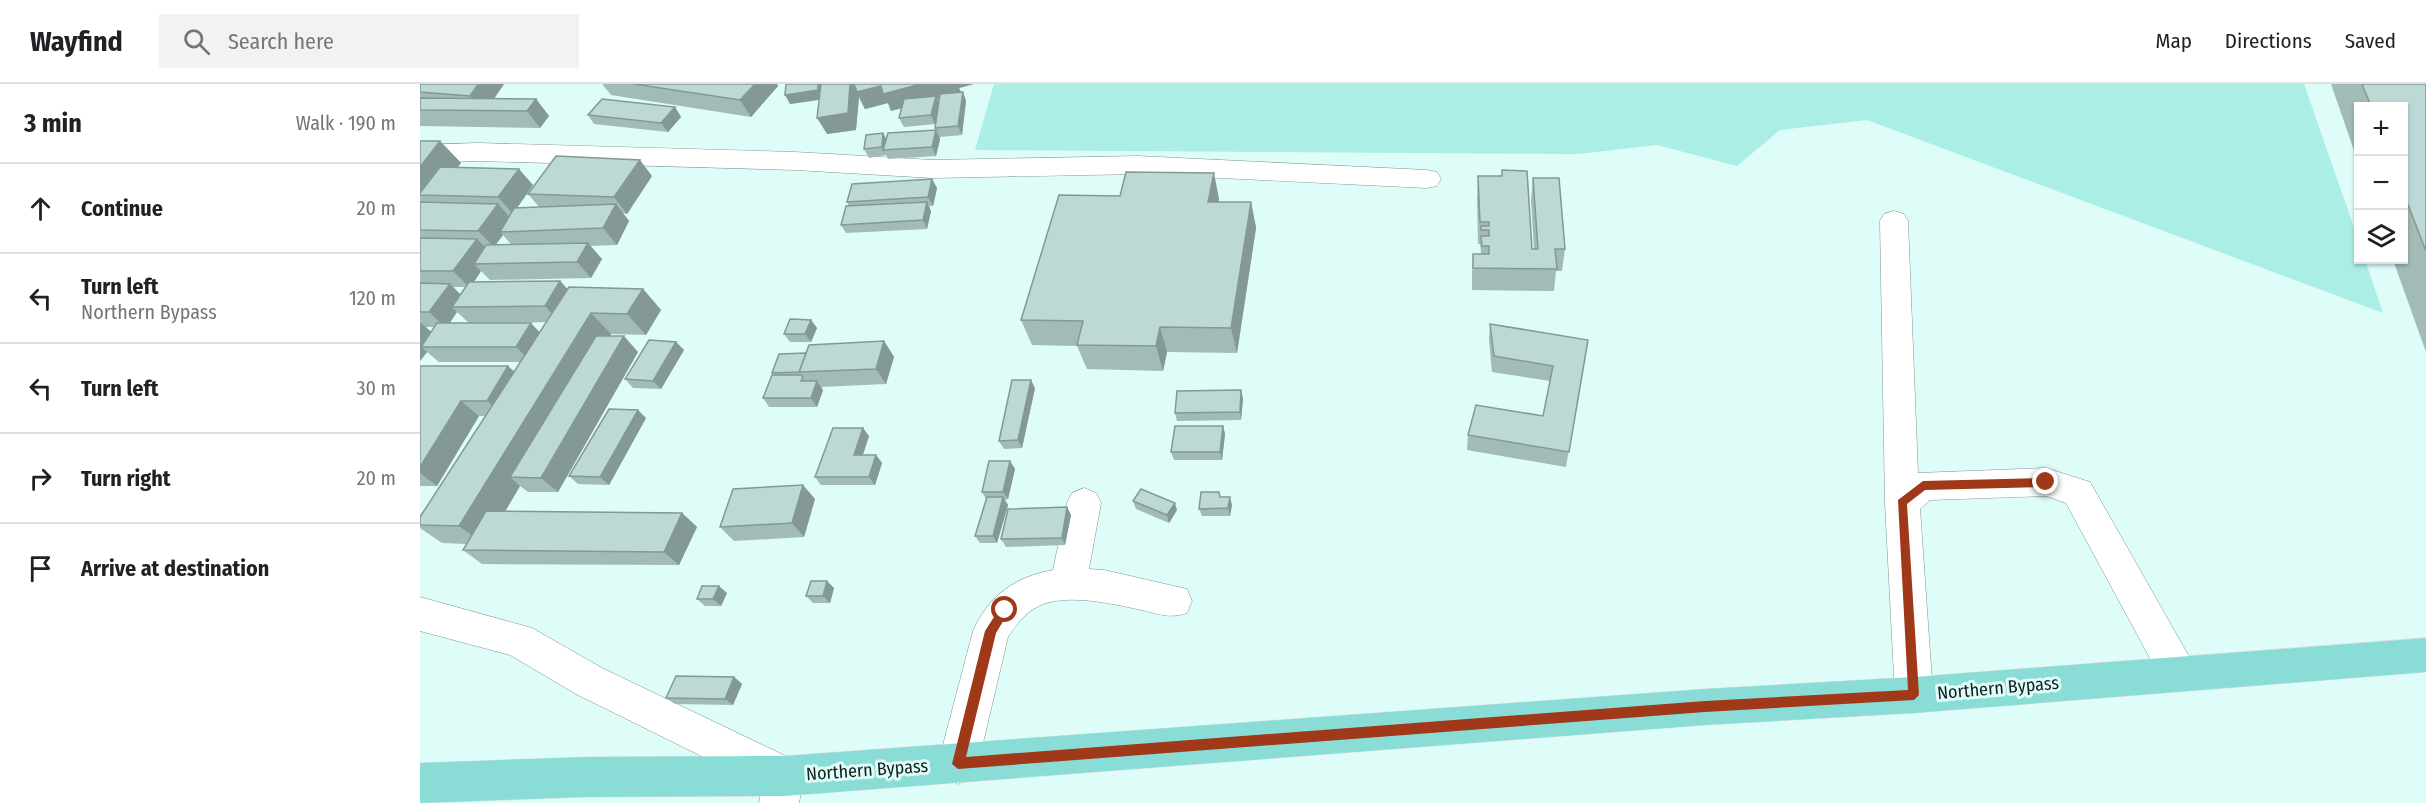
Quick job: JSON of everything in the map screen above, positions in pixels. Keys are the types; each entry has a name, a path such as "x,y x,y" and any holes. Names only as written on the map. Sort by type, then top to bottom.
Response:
{"main road":[{"name":"Northern Bypass","path":"420,783 585,777 781,789 958,764 1705,707 1914,695 2426,655"}],"street":[{"path":"420,154 478,152 783,161 933,169 1138,165 1428,179"},
{"path":"1894,220 1902,503 1914,695"},
{"path":"1902,503 1923,486 2046,482 2078,492 2178,673"},
{"path":"1068,584 1083,503"},
{"path":"958,764 991,631 1005,610 1022,596 1038,589 1068,584 1104,586 1174,601"},
{"path":"420,614 519,640 781,789"}],"green space":[{"path":"994,84 2304,84 2354,228 2354,264 2366,264 2383,313 1867,120 1780,130 1737,166 1657,145 1578,154 975,150"}],"building":[{"path":"420,84 478,84 470,96 420,92"},
{"path":"634,84 755,84 740,100"},
{"path":"786,84 818,84 818,90 785,95"},
{"path":"821,84 850,84 848,113 817,118"},
{"path":"854,84 921,84 883,94 881,86 857,92"},
{"path":"2362,84 2426,84 2426,251 2408,205 2408,102 2369,102"},
{"path":"963,92 958,126 935,128 940,94"},
{"path":"936,96 931,115 899,118 904,99"},
{"path":"420,98 536,99 527,111 420,110"},
{"path":"602,99 675,107 661,123 588,115"},
{"path":"936,130 932,147 883,150 888,133"},
{"path":"883,133 882,147 864,149 866,135"},
{"path":"420,141 440,141 420,167"},
{"path":"556,156 640,160 614,197 528,194"},
{"path":"440,167 519,169 498,197 420,195"},
{"path":"1502,170 1527,171 1532,249 1538,249 1533,178 1559,178 1565,249 1555,249 1557,269 1473,268 1473,254 1489,254 1489,246 1482,246 1481,236 1489,236 1489,230 1481,230 1481,226 1489,226 1489,222 1480,222 1478,176 1502,176"},
{"path":"1126,172 1214,173 1208,202 1251,202 1231,328 1160,327 1156,346 1077,345 1083,321 1021,320 1059,195 1120,196"},
{"path":"932,179 928,197 847,202 852,184"},
{"path":"420,202 498,204 478,231 420,230"},
{"path":"927,202 923,220 841,225 846,206"},
{"path":"616,204 603,228 500,232 514,208"},
{"path":"420,238 477,239 453,271 420,271"},
{"path":"588,243 577,262 474,264 486,245"},
{"path":"560,281 545,306 452,307 469,282"},
{"path":"420,283 450,284 429,312 420,312"},
{"path":"569,287 643,289 627,314 591,313 459,526 420,525 420,517"},
{"path":"790,319 811,320 805,334 784,334"},
{"path":"437,323 531,323 516,347 421,347"},
{"path":"1490,324 1588,340 1569,452 1468,435 1476,405 1543,416 1553,366 1494,356"},
{"path":"596,336 624,336 541,478 510,477"},
{"path":"649,340 676,342 653,381 625,379"},
{"path":"884,341 876,369 799,372 809,345"},
{"path":"806,353 799,372 772,373 779,354"},
{"path":"420,366 508,366 487,401 461,401 420,467"},
{"path":"772,375 801,375 803,377 801,381 817,381 811,398 763,398"},
{"path":"1012,380 1031,380 1018,440 999,441"},
{"path":"1241,390 1240,412 1175,413 1177,391"},
{"path":"609,409 638,410 600,477 569,476"},
{"path":"1175,426 1223,426 1220,452 1171,452"},
{"path":"833,428 863,428 854,455 876,455 869,477 815,477"},
{"path":"989,461 1010,461 1003,492 982,492"},
{"path":"803,485 792,523 720,527 733,489"},
{"path":"1141,489 1175,503 1167,515 1133,501"},
{"path":"1201,492 1219,492 1220,497 1230,497 1228,508 1199,509"},
{"path":"987,497 1003,497 993,536 975,536"},
{"path":"1067,507 1062,538 1001,539 1008,509"},
{"path":"486,511 682,513 664,552 463,550"},
{"path":"811,581 827,581 823,596 806,596"},
{"path":"702,586 719,586 713,599 697,599"},
{"path":"676,676 734,677 725,699 666,698"}],"route":[{"path":"1005,610 991,631 958,764 1705,707 1914,695 1902,503 1923,486 2046,482"}]}
